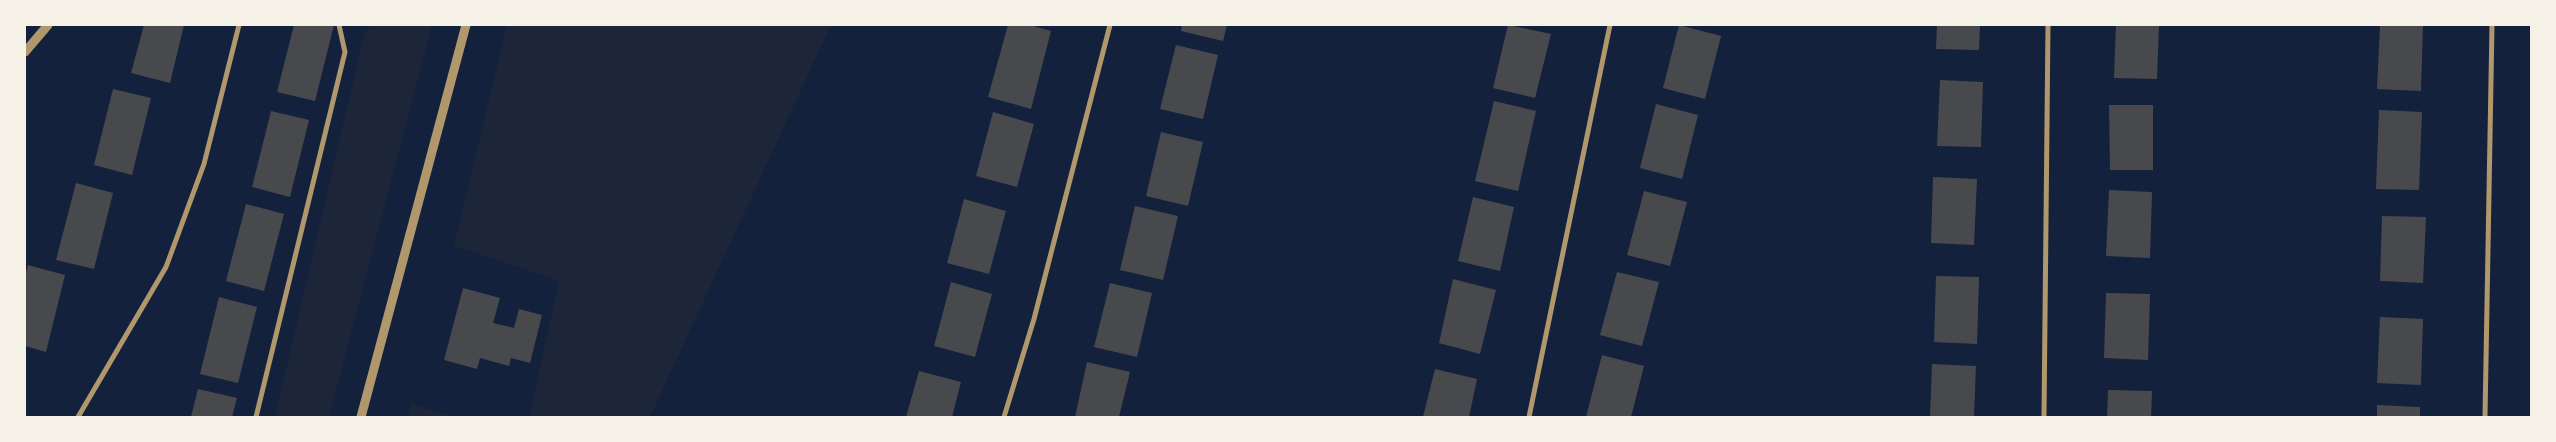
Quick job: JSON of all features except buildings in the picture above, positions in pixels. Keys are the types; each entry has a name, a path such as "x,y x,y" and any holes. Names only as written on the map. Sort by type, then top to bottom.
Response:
{"street":[{"path":"25,52 48,25"},
{"path":"78,417 166,267 204,164 239,25"},
{"path":"256,417 345,52 340,25"},
{"path":"361,417 466,25"},
{"path":"1004,417 1034,319 1110,25"},
{"path":"1528,417 1610,25"},
{"path":"2044,417 2048,25"},
{"path":"2485,417 2492,25"}],"shaded area":[{"path":"371,25 432,25 329,417 275,417 364,35"},
{"path":"507,25 831,25 650,417 529,417 559,281 454,246"},
{"path":"411,404 455,417 408,417"}]}
